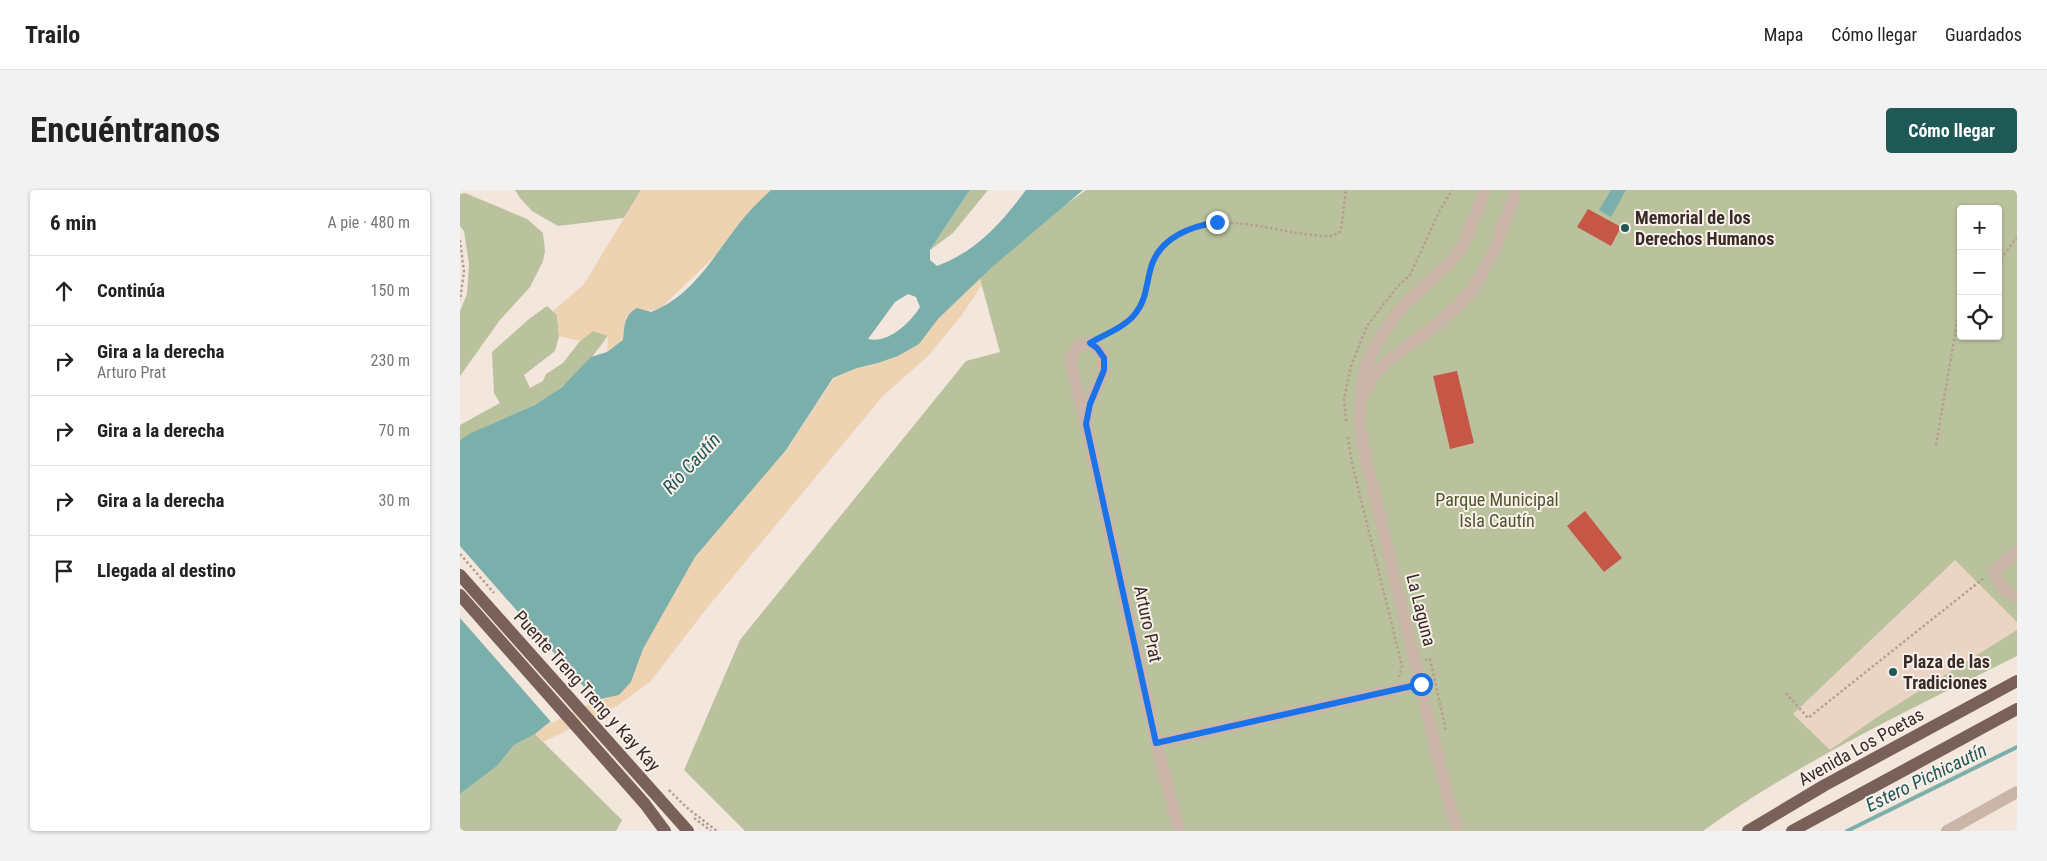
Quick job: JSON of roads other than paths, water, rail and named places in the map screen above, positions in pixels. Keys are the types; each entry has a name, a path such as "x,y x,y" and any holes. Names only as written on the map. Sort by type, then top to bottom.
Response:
{"main road":[{"name":"Puente Treng Treng y Kay Kay","path":"460,575 688,831"},
{"name":"Puente Treng Treng y Kay Kay","path":"460,595 645,804 665,831"},
{"name":"Avenida Los Poetas","path":"1748,831 2017,681"},
{"path":"1792,831 2017,709"}],"street":[{"name":"La Laguna","path":"1459,831 1451,811 1366,460 1359,423 1363,377 1367,363 1382,334 1401,308 1449,263 1462,248 1485,190"},
{"name":"La Laguna","path":"1362,395 1373,375 1387,361 1438,324 1465,298 1476,284 1495,250 1516,190"},
{"name":"Arturo Prat","path":"1086,424 1090,404 1104,370 1104,358 1097,348 1090,343 1083,344 1076,349 1070,360 1086,424 1156,743 1178,831"},
{"path":"2017,552 1995,570 1997,581 2004,590 2017,596"},
{"path":"1156,743 1421,684"},
{"path":"1947,831 2017,792"}],"water":[{"name":"Río Cautín","path":"771,190 970,190 930,250 930,260 937,266 964,252 987,235 1026,190 1083,190 992,267 938,319 919,344 898,356 857,368 833,378 786,450 695,557 643,649 631,682 619,695 582,703 552,720 535,734 514,745 497,766 460,794 460,440 471,433 535,405 562,387 591,357 607,352 623,340 627,318 632,311 637,308 651,312 681,294 705,270 747,214","holes":["908,294 916,297 920,307 898,331 876,340 868,339 895,302"]},
{"path":"1611,190 1626,190 1611,217 1599,210"}],"waterway":[{"name":"Estero Pichicautín","path":"1847,831 2017,747"}],"place":[{"name":"Memorial de los Derechos Humanos","path":"1625,228"},
{"name":"Plaza de las Tradiciones","path":"1893,672"}],"park label":[{"name":"Parque Municipal Isla Cautín","path":"1497,510"}]}
